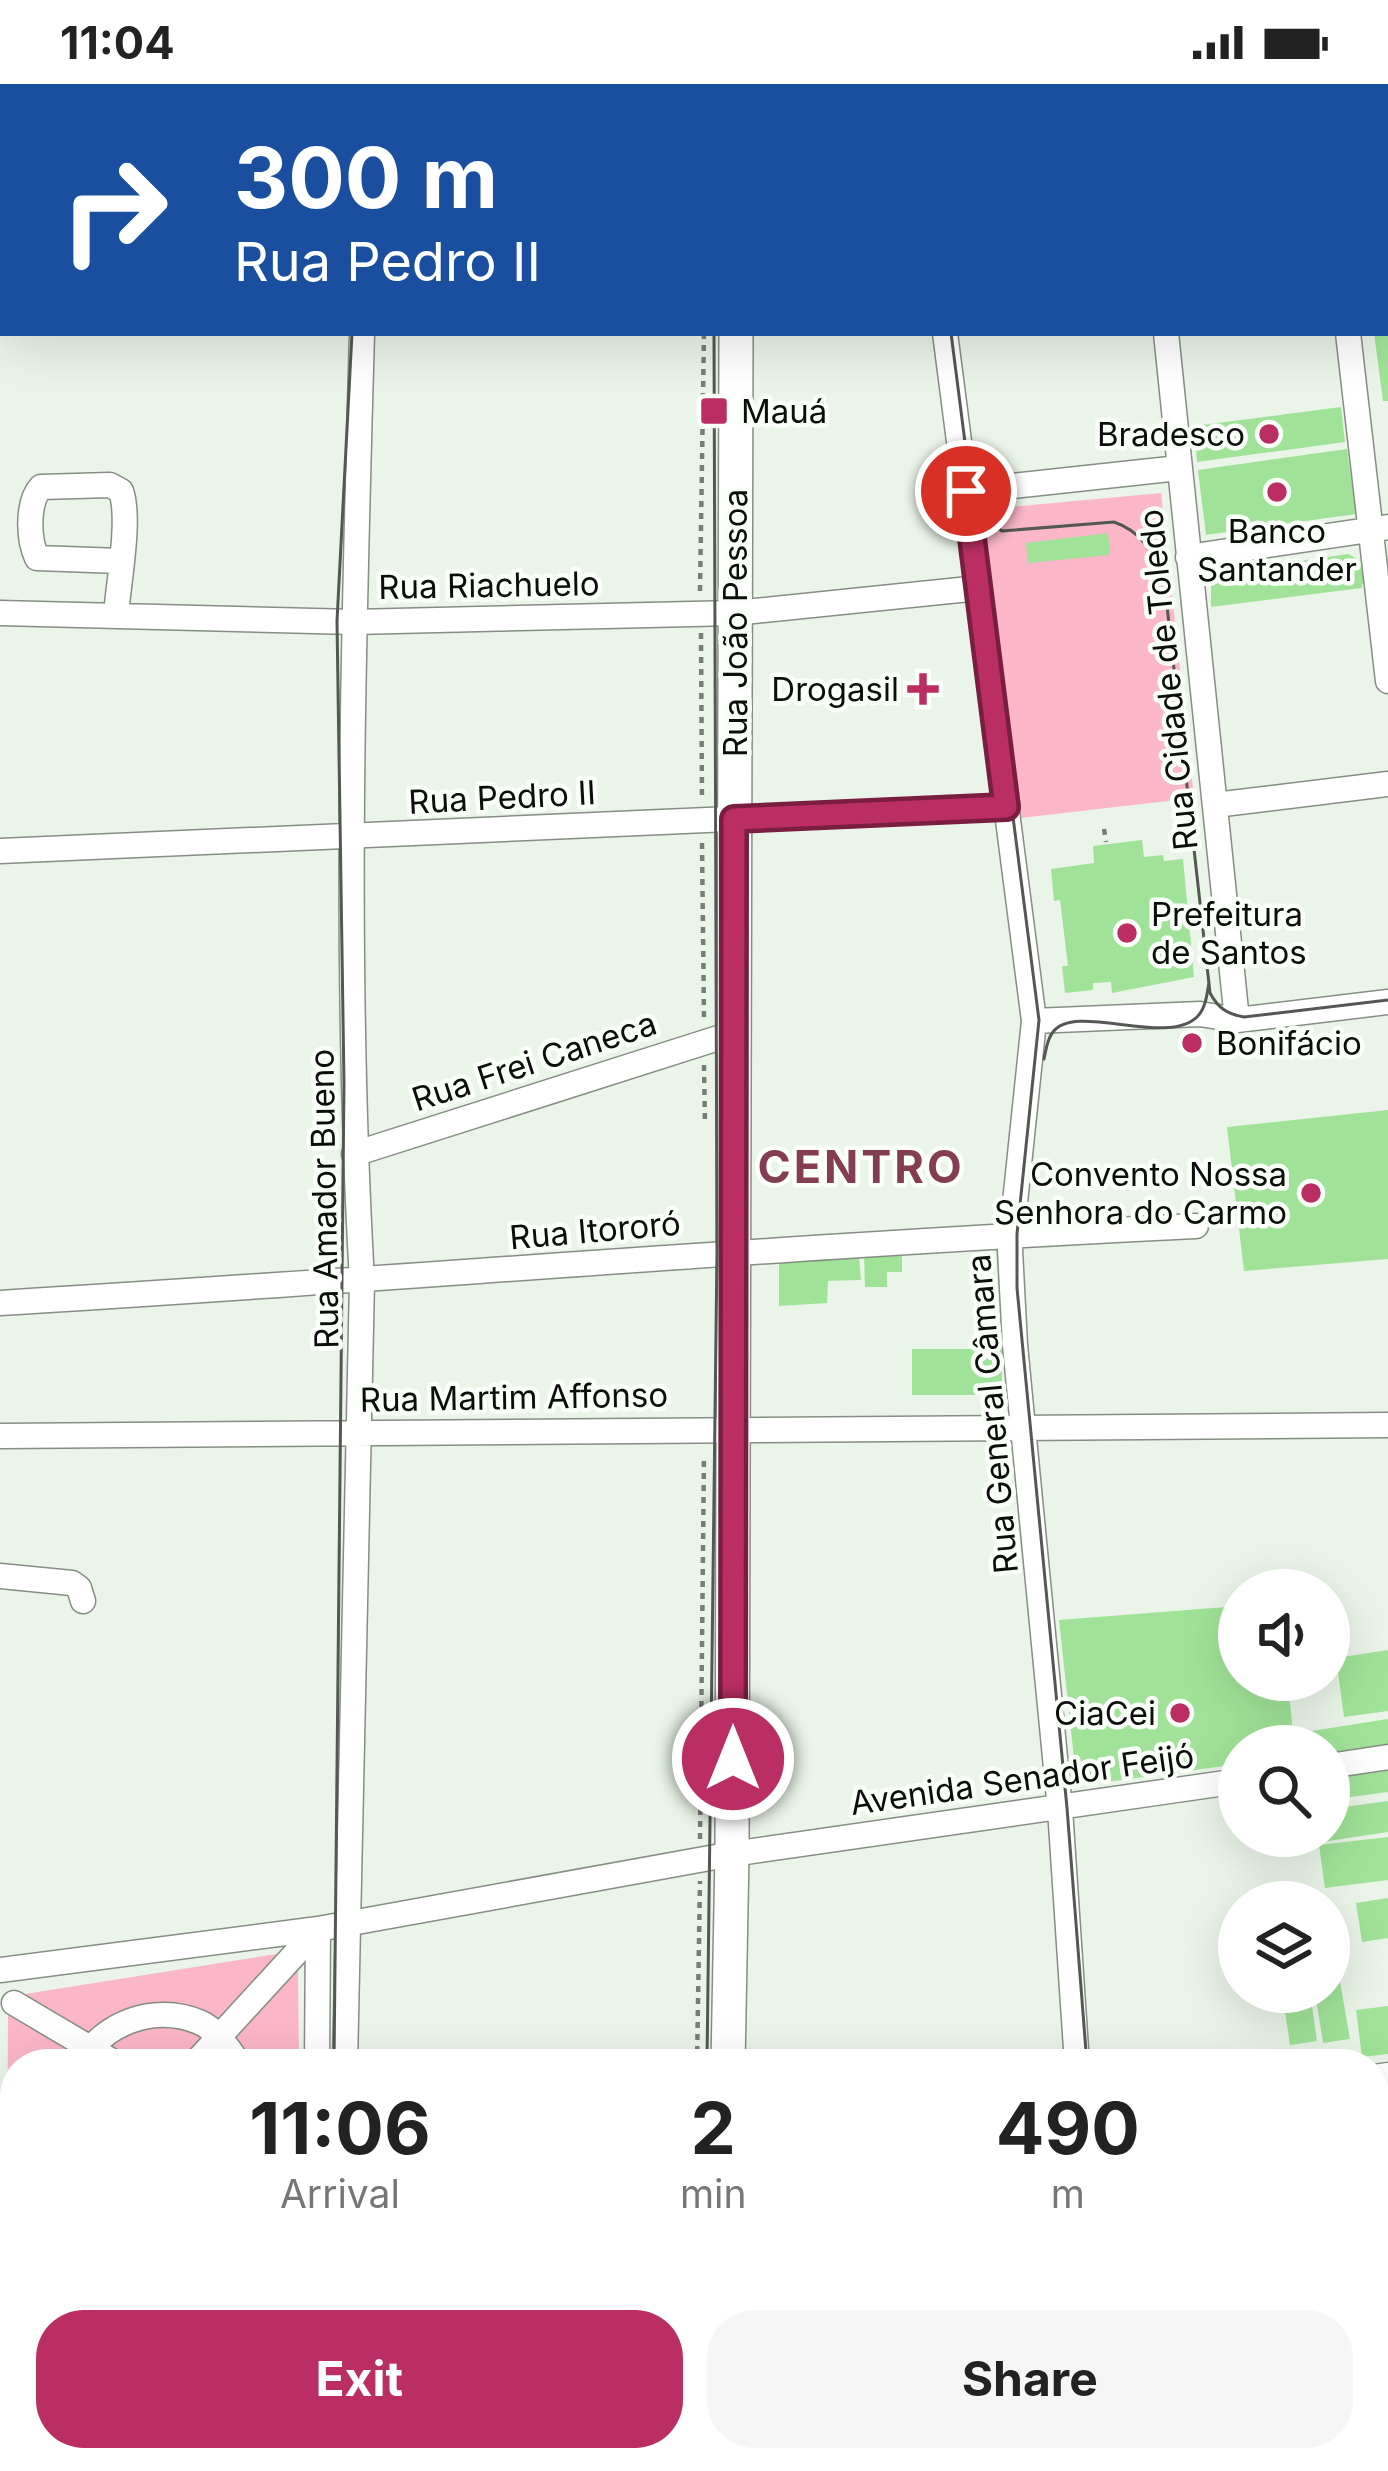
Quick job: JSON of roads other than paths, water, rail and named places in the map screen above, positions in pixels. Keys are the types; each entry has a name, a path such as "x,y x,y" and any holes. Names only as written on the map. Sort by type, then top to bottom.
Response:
{"main road":[{"name":"Rua João Pessoa","path":"727,2049 716,1857 719,1428 734,1253 719,1036 718,820 735,613 736,336"}],"street":[{"name":"Rua Amador Bueno","path":"345,2049 362,1281 354,1154 353,837 353,622 362,336"},
{"name":"Rua General Câmara","path":"945,336 1034,1021 1011,1235 1076,2049"},
{"name":"Rua Cidade de Toledo","path":"1166,336 1237,1020"},
{"path":"1348,336 1380,528 1388,681"},
{"path":"966,491 1179,468"},
{"path":"116,616 125,500 122,491 110,485 35,491 32,550 37,558 120,561"},
{"path":"1188,556 1380,528"},
{"name":"Rua Riachuelo","path":"0,614 353,622 701,614 979,588"},
{"path":"1215,806 1388,784"},
{"name":"Rua Pedro II","path":"0,851 1006,807"},
{"path":"1034,1021 1200,1013 1237,1020 1388,1002"},
{"name":"Rua Frei Caneca","path":"354,1154 719,1036"},
{"name":"Rua Itororó","path":"0,1303 1196,1226"},
{"name":"Rua Martim Affonso","path":"0,1436 1388,1425"},
{"path":"0,1576 72,1583 83,1601"},
{"path":"1350,1763 1388,1757"},
{"name":"Avenida Senador Feijó","path":"0,1970 318,1930 716,1857 1218,1783"},
{"path":"207,2049 318,1930"},
{"path":"317,2049 318,1930"},
{"path":"14,2003 76,2049"},
{"path":"92,2049 117,2025 159,2013 202,2023 227,2049"}],"tram line":[{"path":"334,2049 344,1083 337,621 352,336"},
{"path":"707,2049 717,1253 714,336"},
{"path":"951,336 1039,1020 1017,1234 1017,1288 1086,2049"},
{"path":"975,496 991,523 1002,531 1114,522 1132,531 1155,560 1164,579 1210,993 1216,1003 1244,1017 1388,1000"},
{"path":"1044,1059 1051,1035 1064,1024 1183,1025 1200,1013 1209,982"}],"place":[{"name":"Mauá","path":"714,411"},
{"name":"Bradesco","path":"1269,434"},
{"name":"Banco Santander","path":"1277,492"},
{"name":"Drogasil","path":"923,689"},
{"name":"Prefeitura de Santos","path":"1127,933"},
{"name":"Bonifácio","path":"1192,1043"},
{"name":"Convento Nossa Senhora do Carmo","path":"1311,1193"},
{"name":"CiaCei","path":"1180,1713"}],"district":[{"name":"CENTRO","path":"861,1166"}]}
